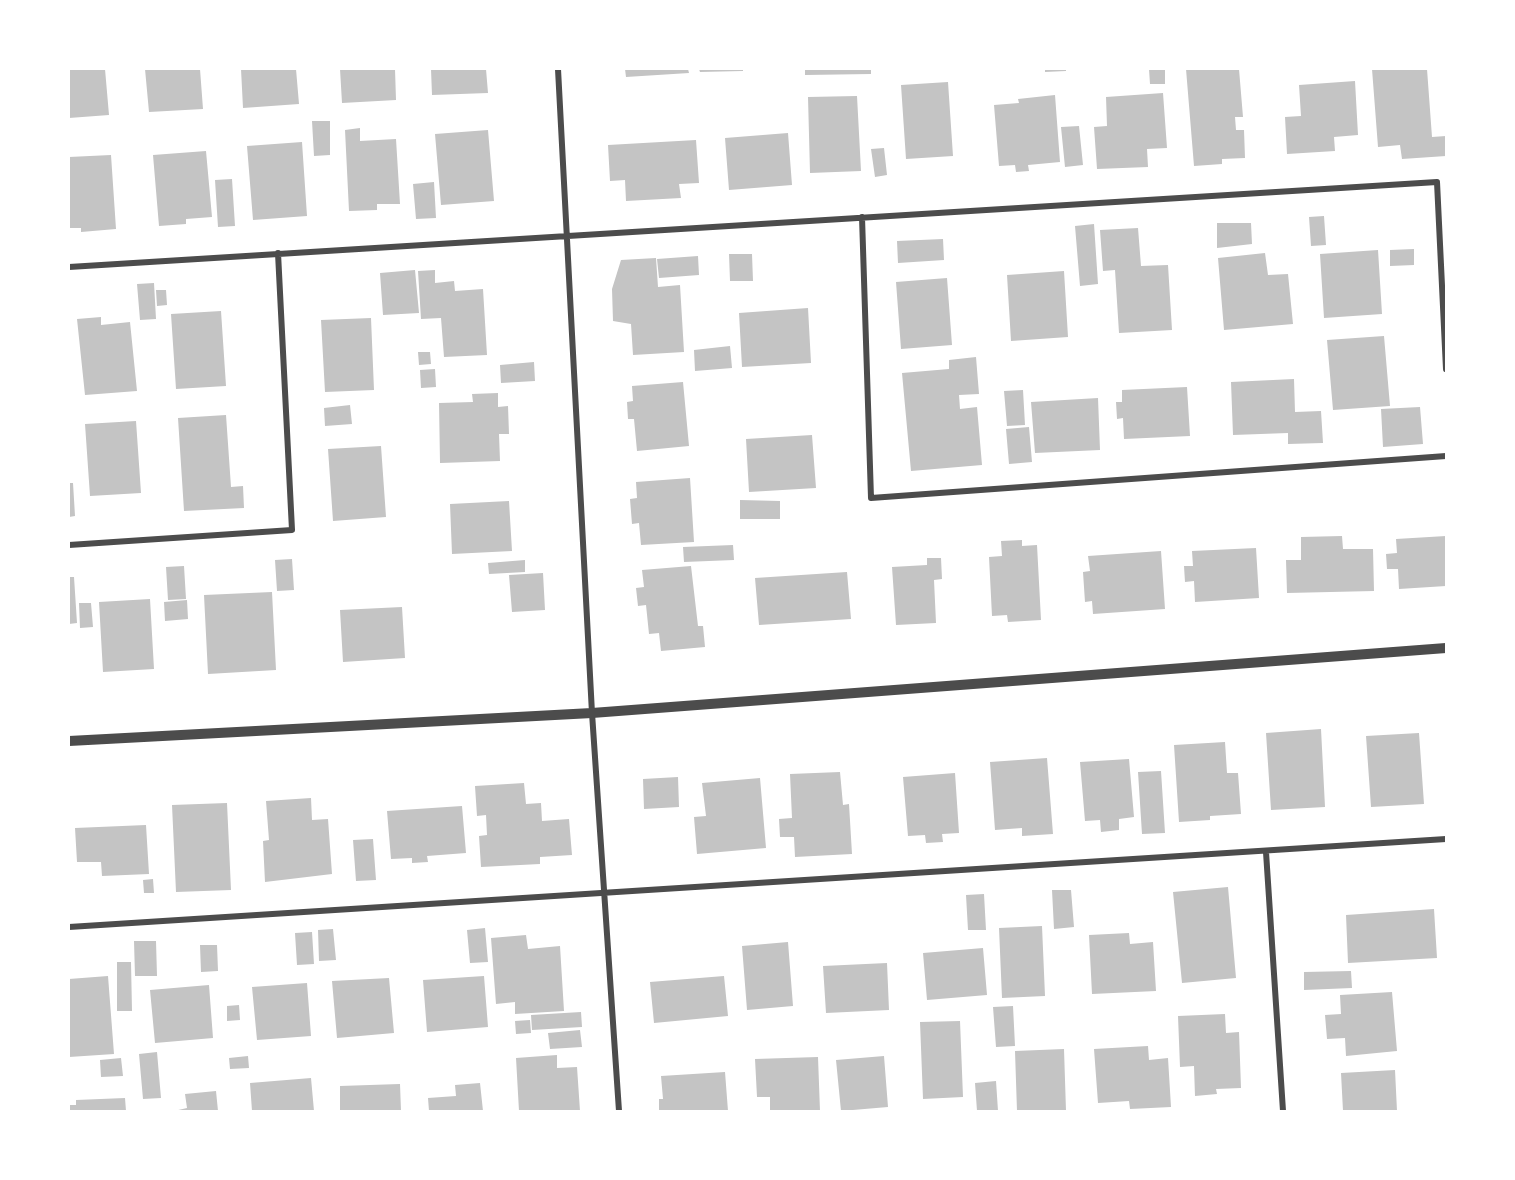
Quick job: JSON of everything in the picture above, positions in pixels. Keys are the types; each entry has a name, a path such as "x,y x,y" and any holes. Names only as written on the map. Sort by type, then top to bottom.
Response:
{"street":[{"path":"558,69 592,713 619,1111"},
{"path":"69,267 1437,182 1446,369"},
{"path":"862,217 871,498 1446,456"},
{"path":"69,545 292,530 278,253"},
{"path":"69,741 592,713 1446,648"},
{"path":"69,927 1446,839"},
{"path":"1266,852 1283,1111"}],"building":[{"path":"69,69 105,69 109,115 69,118"},
{"path":"145,69 200,69 203,109 149,112"},
{"path":"241,69 296,69 299,104 243,108"},
{"path":"340,69 395,69 396,100 342,103"},
{"path":"431,69 486,69 488,93 432,95"},
{"path":"625,69 688,69 689,73 626,77"},
{"path":"699,69 743,69 743,71 700,72"},
{"path":"805,69 871,69 871,74 805,75"},
{"path":"1045,69 1066,69 1066,71 1045,72"},
{"path":"1149,69 1165,69 1165,84 1150,84"},
{"path":"1186,69 1239,69 1243,117 1235,117 1236,130 1244,130 1245,158 1222,159 1222,164 1194,166"},
{"path":"1372,69 1427,69 1432,137 1446,136 1446,156 1402,159 1400,145 1378,147"},
{"path":"1355,81 1358,135 1334,137 1335,151 1287,154 1285,117 1301,116 1299,85"},
{"path":"948,82 953,156 906,159 901,85"},
{"path":"1163,93 1167,148 1147,149 1148,167 1097,169 1094,127 1107,126 1106,97"},
{"path":"1055,95 1060,162 1028,165 1029,171 1016,172 1015,165 999,166 994,105 1019,103 1018,99"},
{"path":"857,96 861,171 810,173 808,97"},
{"path":"312,121 330,121 330,155 314,156"},
{"path":"1079,126 1083,165 1065,167 1061,127"},
{"path":"360,128 360,141 396,139 400,204 377,204 377,210 349,211 345,130"},
{"path":"488,130 494,201 441,205 435,134"},
{"path":"788,133 792,185 729,190 725,138"},
{"path":"696,140 699,183 679,184 681,198 626,201 625,180 610,181 608,145"},
{"path":"302,142 307,216 253,220 247,146"},
{"path":"884,148 887,175 875,177 871,149"},
{"path":"206,151 212,217 186,219 186,224 159,226 153,155"},
{"path":"111,155 116,229 81,232 81,228 69,228 69,157"},
{"path":"232,179 235,226 218,227 215,180"},
{"path":"434,182 436,218 416,219 413,184"},
{"path":"1324,216 1326,245 1311,246 1309,217"},
{"path":"1217,223 1251,223 1252,244 1217,248"},
{"path":"1094,224 1098,284 1080,286 1075,226"},
{"path":"1138,228 1141,266 1168,265 1172,330 1119,333 1115,270 1103,271 1100,230"},
{"path":"943,239 944,260 898,263 897,241"},
{"path":"1414,249 1414,265 1390,266 1390,250"},
{"path":"1378,250 1382,314 1324,318 1320,254"},
{"path":"1265,253 1268,275 1288,274 1293,324 1224,330 1218,258"},
{"path":"729,254 752,254 753,281 730,281"},
{"path":"698,256 699,275 659,278 657,259"},
{"path":"656,258 658,287 680,285 684,352 633,355 631,324 613,321 612,289 621,260"},
{"path":"415,270 419,313 383,315 380,273"},
{"path":"435,270 435,283 454,281 455,291 483,289 487,355 444,357 441,318 421,319 418,271"},
{"path":"1064,271 1068,337 1011,341 1007,275"},
{"path":"947,278 952,345 901,349 896,282"},
{"path":"154,283 156,319 140,320 137,284"},
{"path":"156,290 166,290 167,305 157,306"},
{"path":"808,308 811,363 742,367 739,313"},
{"path":"221,311 226,386 176,389 171,314"},
{"path":"101,317 101,325 130,322 137,391 85,395 77,319"},
{"path":"371,318 374,390 325,392 321,320"},
{"path":"1384,336 1390,406 1333,410 1327,340"},
{"path":"730,346 732,368 695,371 694,350"},
{"path":"418,352 430,352 431,364 419,365"},
{"path":"976,357 979,394 959,395 960,409 977,407 982,465 911,471 902,373 949,369 949,360"},
{"path":"534,362 535,381 501,383 500,365"},
{"path":"435,369 436,387 421,388 420,370"},
{"path":"1294,379 1295,412 1321,411 1323,443 1288,444 1288,433 1233,435 1231,382"},
{"path":"683,382 689,446 637,451 634,419 628,419 627,402 633,401 632,386"},
{"path":"1187,387 1190,436 1124,439 1123,418 1117,419 1116,402 1122,402 1122,390"},
{"path":"1023,390 1025,425 1007,426 1004,391"},
{"path":"498,393 498,407 508,406 509,434 499,434 500,461 440,463 439,403 473,402 472,394"},
{"path":"1098,398 1100,450 1035,453 1031,402"},
{"path":"350,405 352,424 325,426 324,408"},
{"path":"1420,407 1423,444 1383,447 1381,409"},
{"path":"226,415 231,487 243,486 244,508 184,511 178,418"},
{"path":"136,421 141,493 90,496 85,424"},
{"path":"1029,427 1032,462 1009,464 1006,429"},
{"path":"812,435 816,488 749,492 746,439"},
{"path":"381,446 386,517 333,521 328,449"},
{"path":"690,478 694,542 641,545 639,523 632,524 630,499 637,498 636,482"},
{"path":"69,483 73,483 75,516 69,517"},
{"path":"740,500 780,501 780,519 740,519"},
{"path":"509,501 512,551 452,554 450,504"},
{"path":"1342,536 1343,549 1373,549 1374,591 1287,593 1286,560 1301,560 1301,537"},
{"path":"1446,536 1446,586 1399,589 1398,569 1387,569 1386,554 1397,553 1396,539"},
{"path":"1022,540 1022,546 1037,545 1041,620 1008,622 1007,615 992,616 989,557 1002,556 1001,541"},
{"path":"733,545 734,560 684,562 683,547"},
{"path":"1256,548 1259,598 1195,602 1194,581 1185,582 1184,566 1193,566 1192,551"},
{"path":"1161,551 1165,609 1093,614 1092,601 1085,602 1083,572 1090,571 1088,556"},
{"path":"927,558 941,558 942,579 934,580 936,623 896,625 892,567 927,565"},
{"path":"292,559 294,590 277,591 275,560"},
{"path":"525,560 525,572 489,574 488,563"},
{"path":"184,566 186,599 168,600 166,567"},
{"path":"691,566 698,626 703,626 705,647 661,651 659,633 649,634 646,605 638,606 636,588 644,587 642,570"},
{"path":"847,572 851,619 759,625 755,578"},
{"path":"543,573 545,610 512,612 509,575"},
{"path":"69,577 74,577 77,623 69,624"},
{"path":"272,592 276,670 208,674 204,595"},
{"path":"150,599 154,669 103,672 99,602"},
{"path":"187,600 188,619 165,621 164,602"},
{"path":"79,603 91,603 93,627 80,628"},
{"path":"402,607 405,658 343,662 340,610"},
{"path":"1321,729 1325,807 1271,810 1266,733"},
{"path":"1419,733 1424,804 1371,807 1366,736"},
{"path":"1225,742 1227,773 1238,773 1241,814 1210,816 1210,820 1179,822 1174,745"},
{"path":"1047,758 1053,834 1022,836 1022,828 995,830 990,762"},
{"path":"1129,759 1134,817 1119,819 1119,830 1101,832 1100,820 1085,821 1080,762"},
{"path":"1161,771 1165,833 1142,834 1138,772"},
{"path":"840,772 843,805 849,804 852,854 795,857 794,837 780,837 779,819 792,818 790,774"},
{"path":"955,773 959,833 942,834 943,842 926,843 925,835 908,836 903,777"},
{"path":"678,777 679,807 644,809 643,779"},
{"path":"760,778 766,848 697,854 694,817 706,816 702,783"},
{"path":"524,783 526,804 541,803 542,821 569,819 572,855 540,857 540,864 481,867 479,836 487,835 486,815 477,816 475,786"},
{"path":"311,798 312,820 328,819 332,874 265,882 263,841 269,840 266,801"},
{"path":"227,803 231,890 176,892 172,805"},
{"path":"462,806 466,853 427,856 428,862 412,863 412,858 391,859 387,811"},
{"path":"146,825 149,874 102,876 101,862 77,862 75,828"},
{"path":"373,839 376,880 356,881 353,840"},
{"path":"153,879 154,893 144,893 143,880"},
{"path":"1228,887 1236,978 1182,983 1173,892"},
{"path":"1052,890 1071,890 1074,927 1054,929"},
{"path":"984,894 986,930 968,930 966,895"},
{"path":"1434,909 1437,958 1348,963 1346,915"},
{"path":"1042,926 1045,996 1002,998 999,928"},
{"path":"485,928 488,962 470,963 467,930"},
{"path":"333,929 336,960 319,961 318,930"},
{"path":"312,932 314,964 297,965 295,933"},
{"path":"1129,933 1130,944 1153,942 1156,991 1092,994 1089,935"},
{"path":"526,935 528,949 560,946 564,1011 515,1014 515,1002 496,1004 491,938"},
{"path":"134,941 156,941 157,976 135,976"},
{"path":"788,942 793,1006 747,1010 742,946"},
{"path":"200,945 217,945 218,971 201,972"},
{"path":"983,948 987,995 927,1000 923,953"},
{"path":"117,962 131,962 132,1011 117,1011"},
{"path":"887,963 889,1010 826,1013 823,966"},
{"path":"1351,971 1352,988 1304,990 1304,972"},
{"path":"108,976 114,1054 69,1057 69,979"},
{"path":"484,976 488,1027 427,1032 423,980"},
{"path":"724,976 728,1016 654,1023 650,982"},
{"path":"389,978 394,1033 337,1038 332,981"},
{"path":"307,983 311,1036 257,1040 252,987"},
{"path":"209,985 213,1038 155,1043 150,990"},
{"path":"1392,992 1397,1051 1346,1056 1345,1038 1327,1039 1325,1015 1341,1014 1340,995"},
{"path":"239,1005 240,1020 227,1021 227,1006"},
{"path":"1013,1006 1015,1046 996,1047 993,1007"},
{"path":"581,1012 582,1027 532,1030 531,1015"},
{"path":"1225,1014 1226,1033 1239,1032 1241,1088 1216,1089 1217,1094 1195,1096 1194,1066 1180,1067 1178,1016"},
{"path":"530,1020 531,1033 516,1034 515,1021"},
{"path":"960,1021 963,1097 923,1099 920,1022"},
{"path":"580,1030 582,1047 550,1049 548,1033"},
{"path":"1148,1046 1149,1060 1168,1058 1171,1107 1130,1109 1129,1101 1098,1103 1094,1049"},
{"path":"1064,1049 1066,1111 1017,1111 1015,1051"},
{"path":"157,1052 161,1098 143,1099 139,1054"},
{"path":"557,1055 557,1068 577,1067 580,1111 519,1111 516,1058"},
{"path":"248,1056 249,1068 230,1069 229,1058"},
{"path":"884,1056 888,1107 841,1111 836,1060"},
{"path":"818,1057 820,1111 770,1111 770,1097 757,1097 755,1059"},
{"path":"121,1058 123,1076 101,1077 100,1060"},
{"path":"1395,1070 1397,1111 1343,1111 1341,1073"},
{"path":"725,1072 728,1111 659,1111 659,1099 663,1099 661,1076"},
{"path":"311,1078 314,1111 252,1111 250,1083"},
{"path":"996,1081 998,1111 977,1111 975,1083"},
{"path":"480,1083 483,1111 429,1111 428,1098 456,1096 455,1085"},
{"path":"400,1084 401,1111 340,1111 340,1086"},
{"path":"216,1091 218,1111 174,1111 187,1108 185,1094"},
{"path":"125,1098 126,1111 70,1111 70,1105 76,1105 76,1100"}]}
